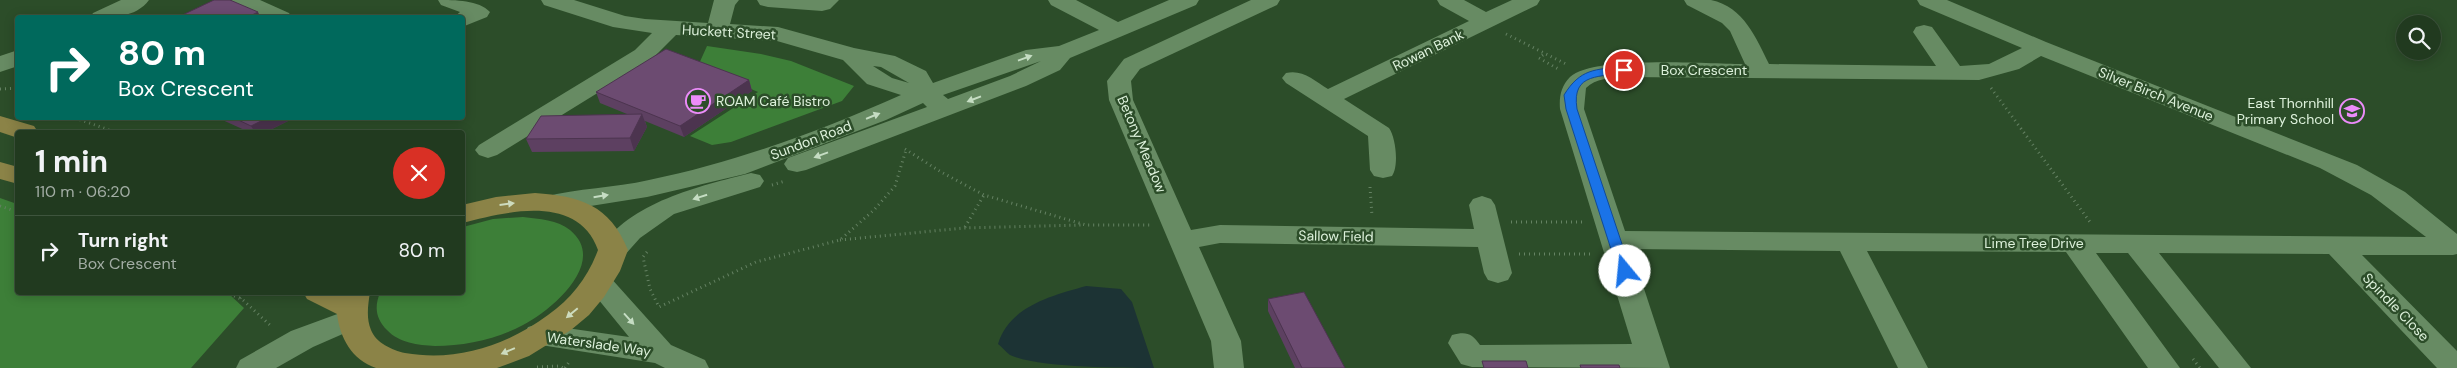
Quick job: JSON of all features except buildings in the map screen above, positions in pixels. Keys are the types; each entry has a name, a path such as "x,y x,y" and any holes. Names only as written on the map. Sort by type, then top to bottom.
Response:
{"main road":[{"path":"0,124 19,130"},
{"path":"0,170 15,175"},
{"path":"437,368 471,366 508,351 562,321 581,305 599,283 609,266 614,250 601,226 589,216 573,208 552,203 525,202 495,206 465,213"},
{"path":"321,295 356,326 379,358 403,366 432,368"}],"street":[{"path":"107,15 138,0"},
{"path":"242,0 274,15"},
{"path":"449,0 479,12 465,19"},
{"name":"Huckett Street","path":"552,0 621,22 669,29 778,34 851,55 864,72 887,85 936,101"},
{"path":"717,32 726,0"},
{"path":"775,0 822,4 828,0"},
{"path":"1059,0 1117,30"},
{"name":"Sundon Road","path":"614,250 630,232 665,208 746,182 936,101 1034,55 1063,53 1188,0"},
{"name":"Betony Meadow","path":"1229,368 1226,341 1121,100 1118,81 1132,64 1269,0"},
{"path":"1448,0 1486,21"},
{"name":"Rowan Bank","path":"1326,99 1529,0"},
{"path":"1695,0 1730,18 1740,29 1760,70"},
{"name":"Silver Birch Avenue","path":"1928,0 2038,47 2330,162 2372,182 2408,206 2454,246"},
{"path":"488,150 643,54 669,29"},
{"path":"1924,32 1953,72"},
{"name":"Box Crescent","path":"1582,78 1602,71 1624,70 1979,73 2002,69 2026,57 2038,47"},
{"path":"0,65 15,58"},
{"path":"1294,78 1380,133 1383,170"},
{"path":"1463,343 1472,356 1653,362 1572,109 1570,95 1582,78"},
{"name":"Sundon Road","path":"552,203 647,189 736,168 877,115 936,101"},
{"name":"Sallow Field","path":"1179,230 1220,234 1490,238"},
{"name":"Lime Tree Drive","path":"1614,239 2454,246"},
{"path":"1849,242 1913,368"},
{"path":"2074,243 2165,368"},
{"path":"2136,244 2236,368"},
{"name":"Spindle Close","path":"2337,246 2455,368"},
{"name":"Waterslade Way","path":"599,283 660,353"},
{"path":"251,368 302,339 356,326"},
{"name":"Waterslade Way","path":"538,335 660,353 694,368"}],"path":[{"path":"1486,21 1543,55"},
{"path":"1547,53 1582,78 1539,58 1547,53"},
{"path":"1979,73 2106,243"},
{"path":"0,89 15,88"},
{"path":"81,120 109,130"},
{"path":"840,240 874,210 895,186 906,150 941,172 984,195 1086,225"},
{"path":"1374,236 1368,170 1383,170"},
{"path":"766,188 789,179"},
{"path":"964,228 984,195"},
{"path":"0,206 15,211"},
{"path":"648,250 643,257 652,297 658,307 756,262 840,240 964,228 1086,225 1148,226 1179,230"},
{"path":"1490,238 1614,239"},
{"path":"1490,238 1614,239"},
{"path":"232,295 239,298 274,329"},
{"path":"239,298 243,295"},
{"path":"2188,352 2200,368"},
{"path":"528,368 560,366 563,368"}],"green space":[{"path":"707,46 761,54 791,61 854,86 842,101 731,142 712,145 690,136 758,92 698,66"},
{"path":"0,198 15,203 15,295 230,295 244,308 191,368 0,368"},
{"path":"523,217 548,220 570,230 580,243 583,256 580,270 572,284 548,309 513,330 481,341 458,345 435,346 403,341 383,326 377,313 379,295 465,295 465,226 493,219"}],"water":[{"path":"1086,286 1121,289 1132,302 1154,368 1040,363 1010,355 998,344 1012,320 1033,304"}],"place":[{"name":"ROAM Café Bistro","path":"698,101"},
{"name":"East Thornhill Primary School","path":"2352,111"}],"route":[{"path":"1624,70 1602,71 1586,76 1577,82 1570,95 1572,109 1625,271"}]}
